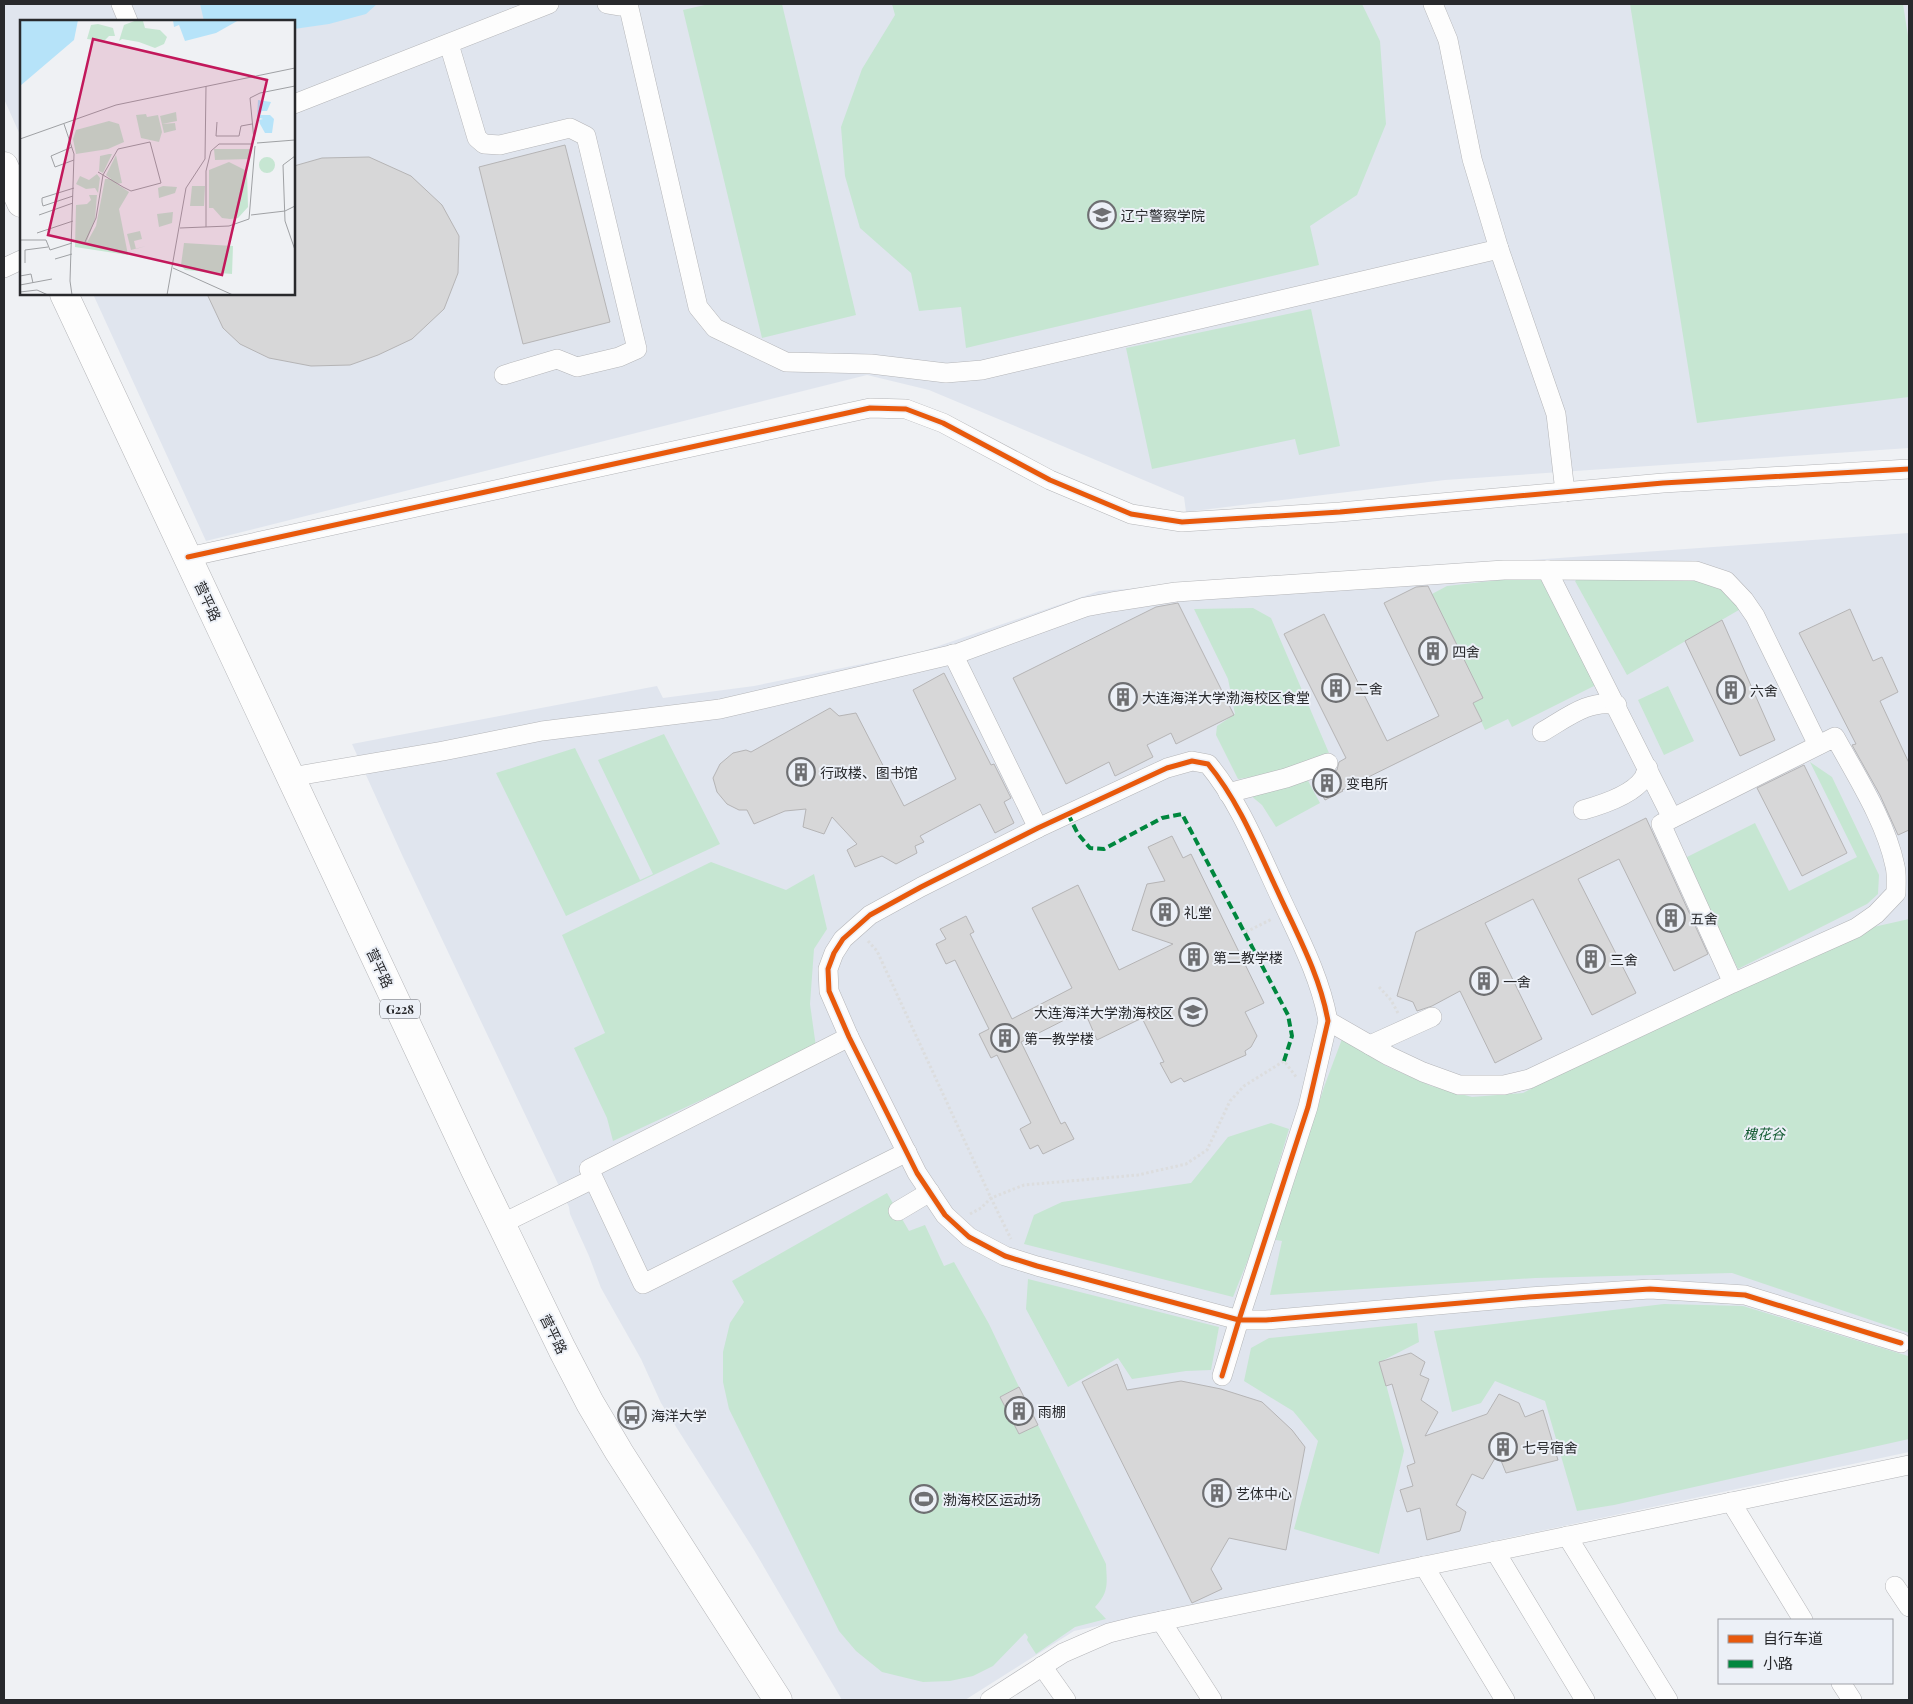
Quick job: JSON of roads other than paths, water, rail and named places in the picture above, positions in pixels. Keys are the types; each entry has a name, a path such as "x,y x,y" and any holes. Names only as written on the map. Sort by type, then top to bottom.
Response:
{"highway":[{"path":"4,166 20,201"},
{"name":"营平路","path":"64,295 501,1224 590,1403 618,1452 778,1700"}],"street":[{"path":"121,4 128,20"},
{"path":"295,104 549,4"},
{"path":"607,4 619,6 627,4 698,307 715,328 786,362 871,364 946,373 982,370 1499,249"},
{"path":"1433,4 1448,40 1472,159 1499,249 1556,414 1566,492"},
{"path":"449,44 477,138 484,144 500,145 570,128 586,136 637,349 619,357 577,367 557,359 504,375"},
{"path":"4,268 20,260"},
{"path":"188,557 870,408 906,409 943,422 1050,480 1131,514 1182,522 1340,512 1663,483 1909,469"},
{"path":"291,776 443,751 542,731 720,709 953,654 1085,607 1176,592 1504,570 1696,572 1726,581 1744,600 1755,616 1818,745"},
{"path":"1547,570 1617,705 1672,818"},
{"path":"953,654 1038,828"},
{"path":"1542,732 1594,704 1608,703 1617,705"},
{"path":"1328,1021 1423,1072 1458,1085 1504,1086 1528,1079 1856,928 1876,914 1896,893 1896,868 1887,839 1864,789 1835,737 1661,824 1733,983"},
{"path":"1222,1376 1239,1320 1308,1107 1328,1021 1326,1008 1308,957 1248,828 1219,778 1208,764 1192,761 1167,768 1038,828 913,891 870,915 843,939 834,953 828,970 830,991 849,1037 907,1152 930,1192 945,1214 969,1237 1005,1256 1239,1320 1266,1320 1529,1297 1650,1289 1744,1295 1901,1343"},
{"path":"1228,793 1286,778 1328,763"},
{"path":"1583,810 1615,798 1633,788 1643,779 1648,768"},
{"path":"1370,1045 1432,1017"},
{"path":"849,1037 589,1168 643,1284 907,1152"},
{"path":"501,1224 593,1179"},
{"path":"898,1211 930,1192"},
{"path":"990,1700 1063,1653 1110,1633 1909,1465"},
{"path":"1731,1502 1802,1619"},
{"path":"1568,1536 1668,1700"},
{"path":"1495,1551 1585,1700"},
{"path":"1424,1566 1505,1700"},
{"path":"1895,1586 1909,1607"},
{"path":"1161,1621 1212,1700"},
{"path":"1042,1666 1066,1700"},
{"path":"1842,1684 1852,1700"}],"water":[{"path":"200,4 377,4 366,14 329,24 295,29 295,20 204,20"}],"place":[{"name":"辽宁警察学院","path":"1102,215"},
{"name":"四舍","path":"1433,651"},
{"name":"二舍","path":"1336,688"},
{"name":"六舍","path":"1731,690"},
{"name":"大连海洋大学渤海校区食堂","path":"1123,697"},
{"name":"行政楼、图书馆","path":"801,772"},
{"name":"变电所","path":"1327,783"},
{"name":"礼堂","path":"1165,912"},
{"name":"五舍","path":"1671,918"},
{"name":"第二教学楼","path":"1194,957"},
{"name":"三舍","path":"1591,959"},
{"name":"一舍","path":"1484,981"},
{"name":"大连海洋大学渤海校区","path":"1193,1012"},
{"name":"第一教学楼","path":"1005,1038"},
{"name":"雨棚","path":"1019,1411"},
{"name":"海洋大学","path":"632,1415"},
{"name":"七号宿舍","path":"1503,1447"},
{"name":"艺体中心","path":"1217,1493"},
{"name":"渤海校区运动场","path":"924,1499"}],"park label":[{"name":"槐花谷","path":"1764,1133"}]}
